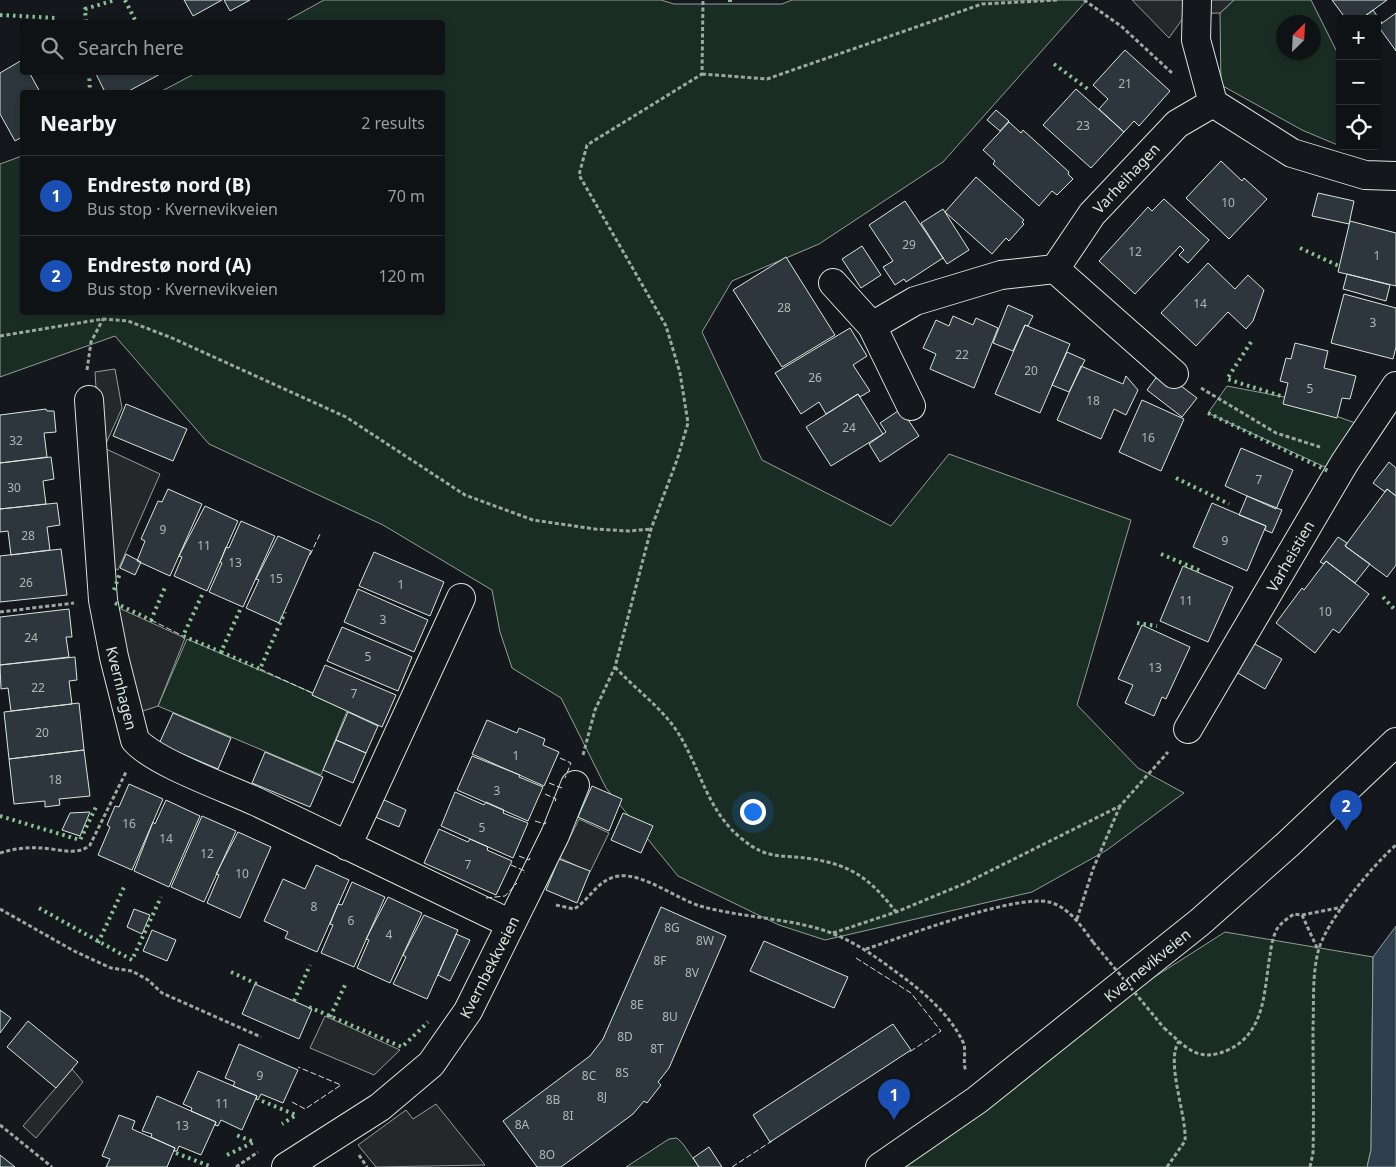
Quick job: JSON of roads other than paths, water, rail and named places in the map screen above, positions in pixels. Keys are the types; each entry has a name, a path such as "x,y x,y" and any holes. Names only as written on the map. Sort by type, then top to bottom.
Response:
{"street":[{"path":"1197,0 1196,40 1212,103 1292,153 1365,175 1396,176"},
{"name":"Varheihagen","path":"1055,269 1098,207 1177,124 1212,103"},
{"path":"872,326 914,301 1002,275 1055,269 1174,374"},
{"path":"833,283 872,326 911,406"},
{"name":"Varheistien","path":"1188,729 1345,462 1396,386"},
{"name":"Kvernhagen","path":"89,400 103,600 131,729 140,745 200,777 257,802 511,924"},
{"path":"347,846 461,598"},
{"name":"Kvernevikveien","path":"880,1167 977,1100 1200,922 1287,845 1396,742"},
{"name":"Kvernbekkveien","path":"286,1167 380,1107 431,1064 468,1011 555,835 575,785"}],"water":[{"path":"1396,926 1396,1167 1367,1167 1371,1150 1373,957"}],"place":[{"name":"Endrestø nord (A)","path":"1346,831"},
{"name":"Endrestø nord (B)","path":"894,1120"}]}
